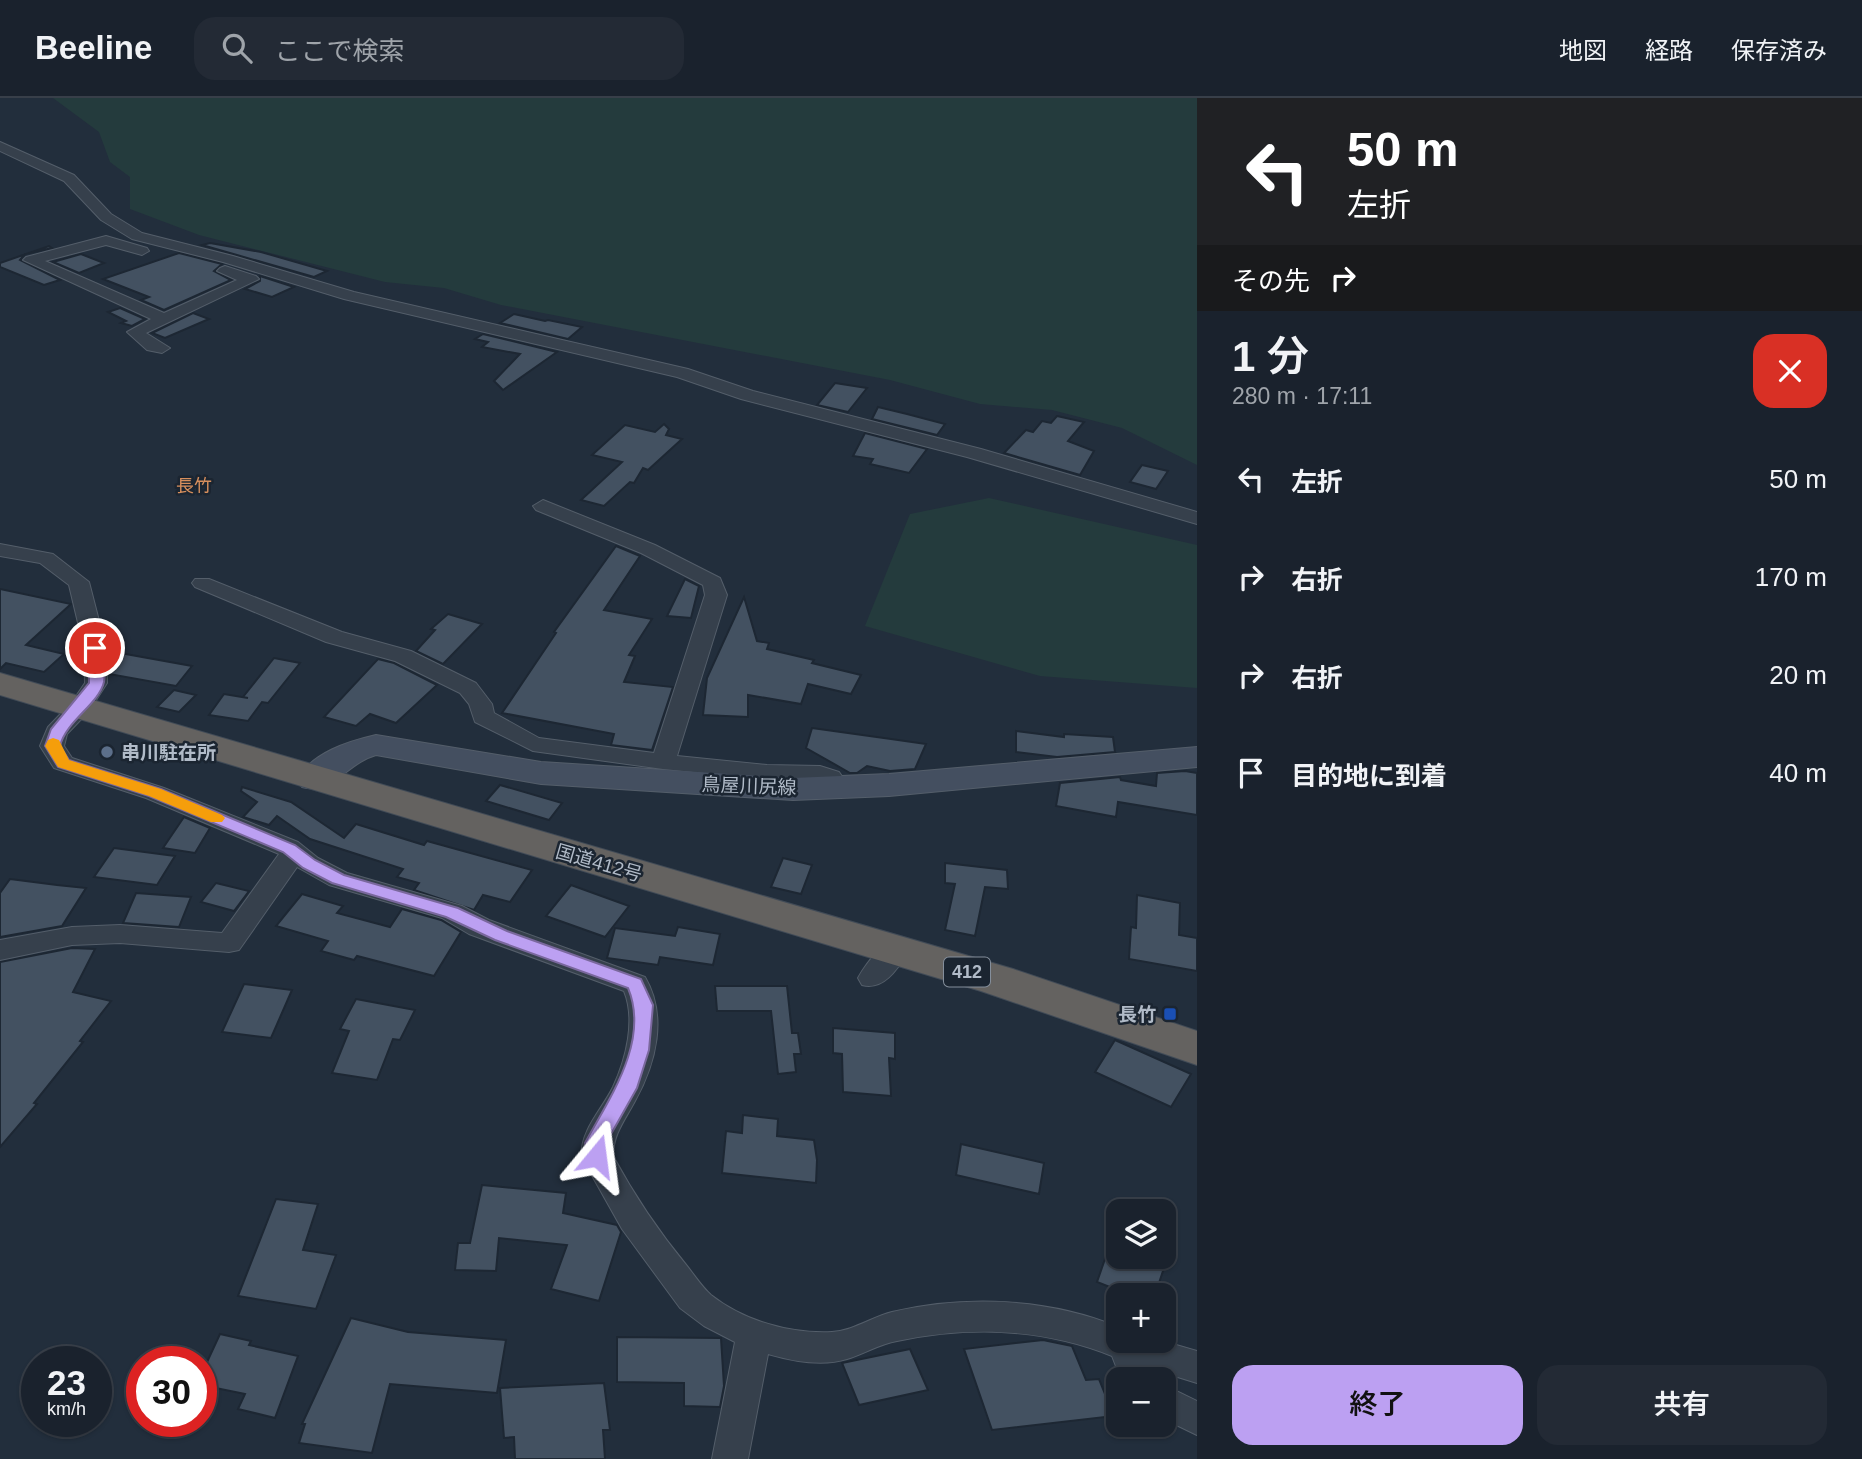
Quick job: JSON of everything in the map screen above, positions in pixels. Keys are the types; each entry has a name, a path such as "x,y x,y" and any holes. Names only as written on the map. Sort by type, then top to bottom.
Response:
{"highway":[{"name":"国道412号","path":"0,684 80,706 314,779 883,964 1068,1003 1197,1048"}],"main road":[{"name":"鳥屋川尻線","path":"314,779 353,750 382,744 553,774 746,788 838,788 1197,757"}],"street":[{"path":"0,146 69,178 106,218 119,227 176,253 251,279 135,332 153,346 162,348"},
{"path":"163,318 31,260 106,240 176,253 228,258 350,296 645,363 747,396 974,453 1197,518"},
{"path":"543,506 648,549 713,582 716,595 663,762"},
{"path":"0,550 46,558 79,582 95,648 96,683 80,706 56,732 52,746 63,763 155,793 294,852 309,864 338,879 452,912 504,937 635,984 644,1005 639,1050 627,1088 596,1143 597,1156 651,1249 700,1306 773,1341 832,1347 851,1343 889,1327 932,1320 988,1317 1086,1330 1106,1338"},
{"path":"202,583 334,637 403,656 468,688 480,704 483,718 533,744 663,762 820,774 830,777 838,788"},
{"path":"0,950 72,936 120,933 229,943 294,852"},
{"path":"730,1459 754,1334"},
{"path":"1149,1353 1197,1367"},
{"path":"1176,1408 1197,1419"}],"green space":[{"path":"53,98 1197,98 1197,465 1122,428 1052,410 980,404 890,380 501,305 444,288 385,282 199,235 130,209 130,177 110,162 99,132"},
{"path":"989,498 1197,545 1197,688 1040,676 865,626 910,514"}],"building":[{"path":"210,243 261,252 327,271 314,277 202,245"},
{"path":"49,246 52,248 28,253"},
{"path":"179,253 222,264 214,271 231,280 164,310 141,300 149,297 103,279"},
{"path":"25,254 20,260 60,280 44,285 0,267 0,263"},
{"path":"81,254 104,263 79,273 53,262"},
{"path":"260,276 294,287 272,297 245,289 260,281"},
{"path":"120,308 145,319 132,326 121,323 126,321 108,312"},
{"path":"193,313 209,319 165,338 152,333"},
{"path":"514,314 582,327 568,339 500,323"},
{"path":"483,334 557,352 503,390 494,381 520,354 482,347 488,342 475,339"},
{"path":"835,383 867,388 848,412 817,405"},
{"path":"878,407 945,424 937,435 872,419"},
{"path":"1057,416 1084,422 1068,441 1094,451 1080,475 1004,453 1026,430 1033,432 1042,421 1051,423"},
{"path":"664,424 669,429 666,435 682,439 648,470 643,468 634,483 630,482 604,506 581,500 622,462 592,455 625,425 655,432"},
{"path":"865,433 927,449 909,473 870,464 873,459 853,456"},
{"path":"1142,465 1168,471 1156,489 1130,482"},
{"path":"616,546 640,556 604,610 652,619 629,655 635,656 624,682 673,687 652,750 611,745 614,734 502,713 556,633 554,632"},
{"path":"685,579 699,586 691,618 667,616"},
{"path":"0,589 71,604 26,645 64,654 44,672 6,663 0,669"},
{"path":"744,597 757,641 769,643 767,649 861,675 851,694 808,684 801,704 748,695 748,717 703,715 707,678"},
{"path":"448,614 482,624 443,664 416,651 435,630 431,629"},
{"path":"120,653 192,666 176,686 109,674 109,665"},
{"path":"274,658 300,663 268,703 262,702 248,721 209,715 224,694 248,698 243,697"},
{"path":"378,659 394,663 437,685 396,723 370,714 356,726 324,717"},
{"path":"174,690 196,695 179,712 157,707"},
{"path":"812,728 926,744 915,769 890,771 867,766 857,773 850,773 806,748"},
{"path":"1016,731 1064,737 1064,734 1113,737 1115,752 1057,757 1016,752"},
{"path":"1157,773 1197,773 1197,815 1118,802 1116,817 1056,806 1060,783 1120,777 1121,780 1156,786"},
{"path":"500,785 562,803 549,820 486,801"},
{"path":"242,787 291,802 344,838 356,824 424,845 427,841 532,870 510,902 483,895 474,910 414,890 419,883 397,877 403,869 310,839 277,816 269,825 243,817 257,802 241,791"},
{"path":"184,817 210,828 195,853 163,848"},
{"path":"114,848 175,856 157,885 94,877"},
{"path":"783,858 812,865 801,894 771,887"},
{"path":"945,863 1007,870 1008,889 985,887 975,936 945,930 955,884 945,883"},
{"path":"10,879 86,888 62,926 0,937 0,893"},
{"path":"216,883 249,891 234,911 201,902"},
{"path":"571,885 629,906 605,937 546,916"},
{"path":"136,893 191,897 179,927 123,923"},
{"path":"302,894 343,906 337,913 390,927 402,909 441,920 461,932 434,976 357,956 354,960 321,951 328,941 276,926"},
{"path":"1137,895 1180,903 1179,935 1197,938 1197,971 1129,959 1131,927 1136,928"},
{"path":"678,927 720,934 713,965 660,957 658,965 607,958 615,928 675,936"},
{"path":"72,948 95,949 73,992 111,1001 80,1041 83,1042 34,1103 37,1104 0,1147 0,962"},
{"path":"244,984 292,990 271,1038 222,1032"},
{"path":"715,986 787,986 792,1033 798,1033 801,1054 794,1054 796,1072 778,1074 771,1011 717,1011"},
{"path":"356,999 415,1010 400,1040 393,1039 377,1080 332,1073 349,1031 340,1029"},
{"path":"833,1028 895,1033 895,1059 889,1058 891,1096 843,1092 842,1054 833,1053"},
{"path":"1115,1040 1191,1074 1171,1107 1095,1072"},
{"path":"743,1115 778,1119 777,1136 814,1140 816,1183 722,1173 726,1131 742,1133"},
{"path":"961,1144 1044,1163 1039,1194 956,1175"},
{"path":"482,1185 566,1193 563,1213 617,1225 621,1232 599,1301 551,1289 567,1245 499,1238 496,1271 455,1270 458,1243 470,1243"},
{"path":"276,1199 318,1204 303,1250 336,1255 316,1309 238,1296"},
{"path":"1106,1256 1106,1269 1164,1269 1159,1283 1106,1283 1106,1286 1097,1282"},
{"path":"351,1318 408,1332 506,1340 497,1393 390,1384 372,1453 299,1443 305,1424 302,1424"},
{"path":"220,1334 251,1341 249,1345 298,1356 275,1418 238,1409 245,1394 217,1388 217,1346 214,1346"},
{"path":"617,1337 721,1338 724,1386 720,1407 684,1406 684,1383 617,1382"},
{"path":"1043,1340 1072,1346 1086,1380 1099,1379 1106,1396 1106,1417 992,1430 964,1349"},
{"path":"910,1349 928,1390 859,1405 842,1363"},
{"path":"604,1383 610,1430 603,1430 605,1459 515,1459 514,1437 504,1438 500,1388"}],"slow traffic":[{"path":"53,743 52,746 63,763 155,793 216,818"}],"place":[{"name":"串川駐在所","path":"107,752"},
{"name":"長竹","path":"1170,1014"}],"district":[{"name":"長竹","path":"194,486"}],"route":[{"path":"95,648 96,683 80,706 56,732 52,746 63,763 155,793 289,848 309,864 338,879 452,912 501,936 635,984 644,1005 639,1050 627,1088 596,1143 597,1156"}]}
